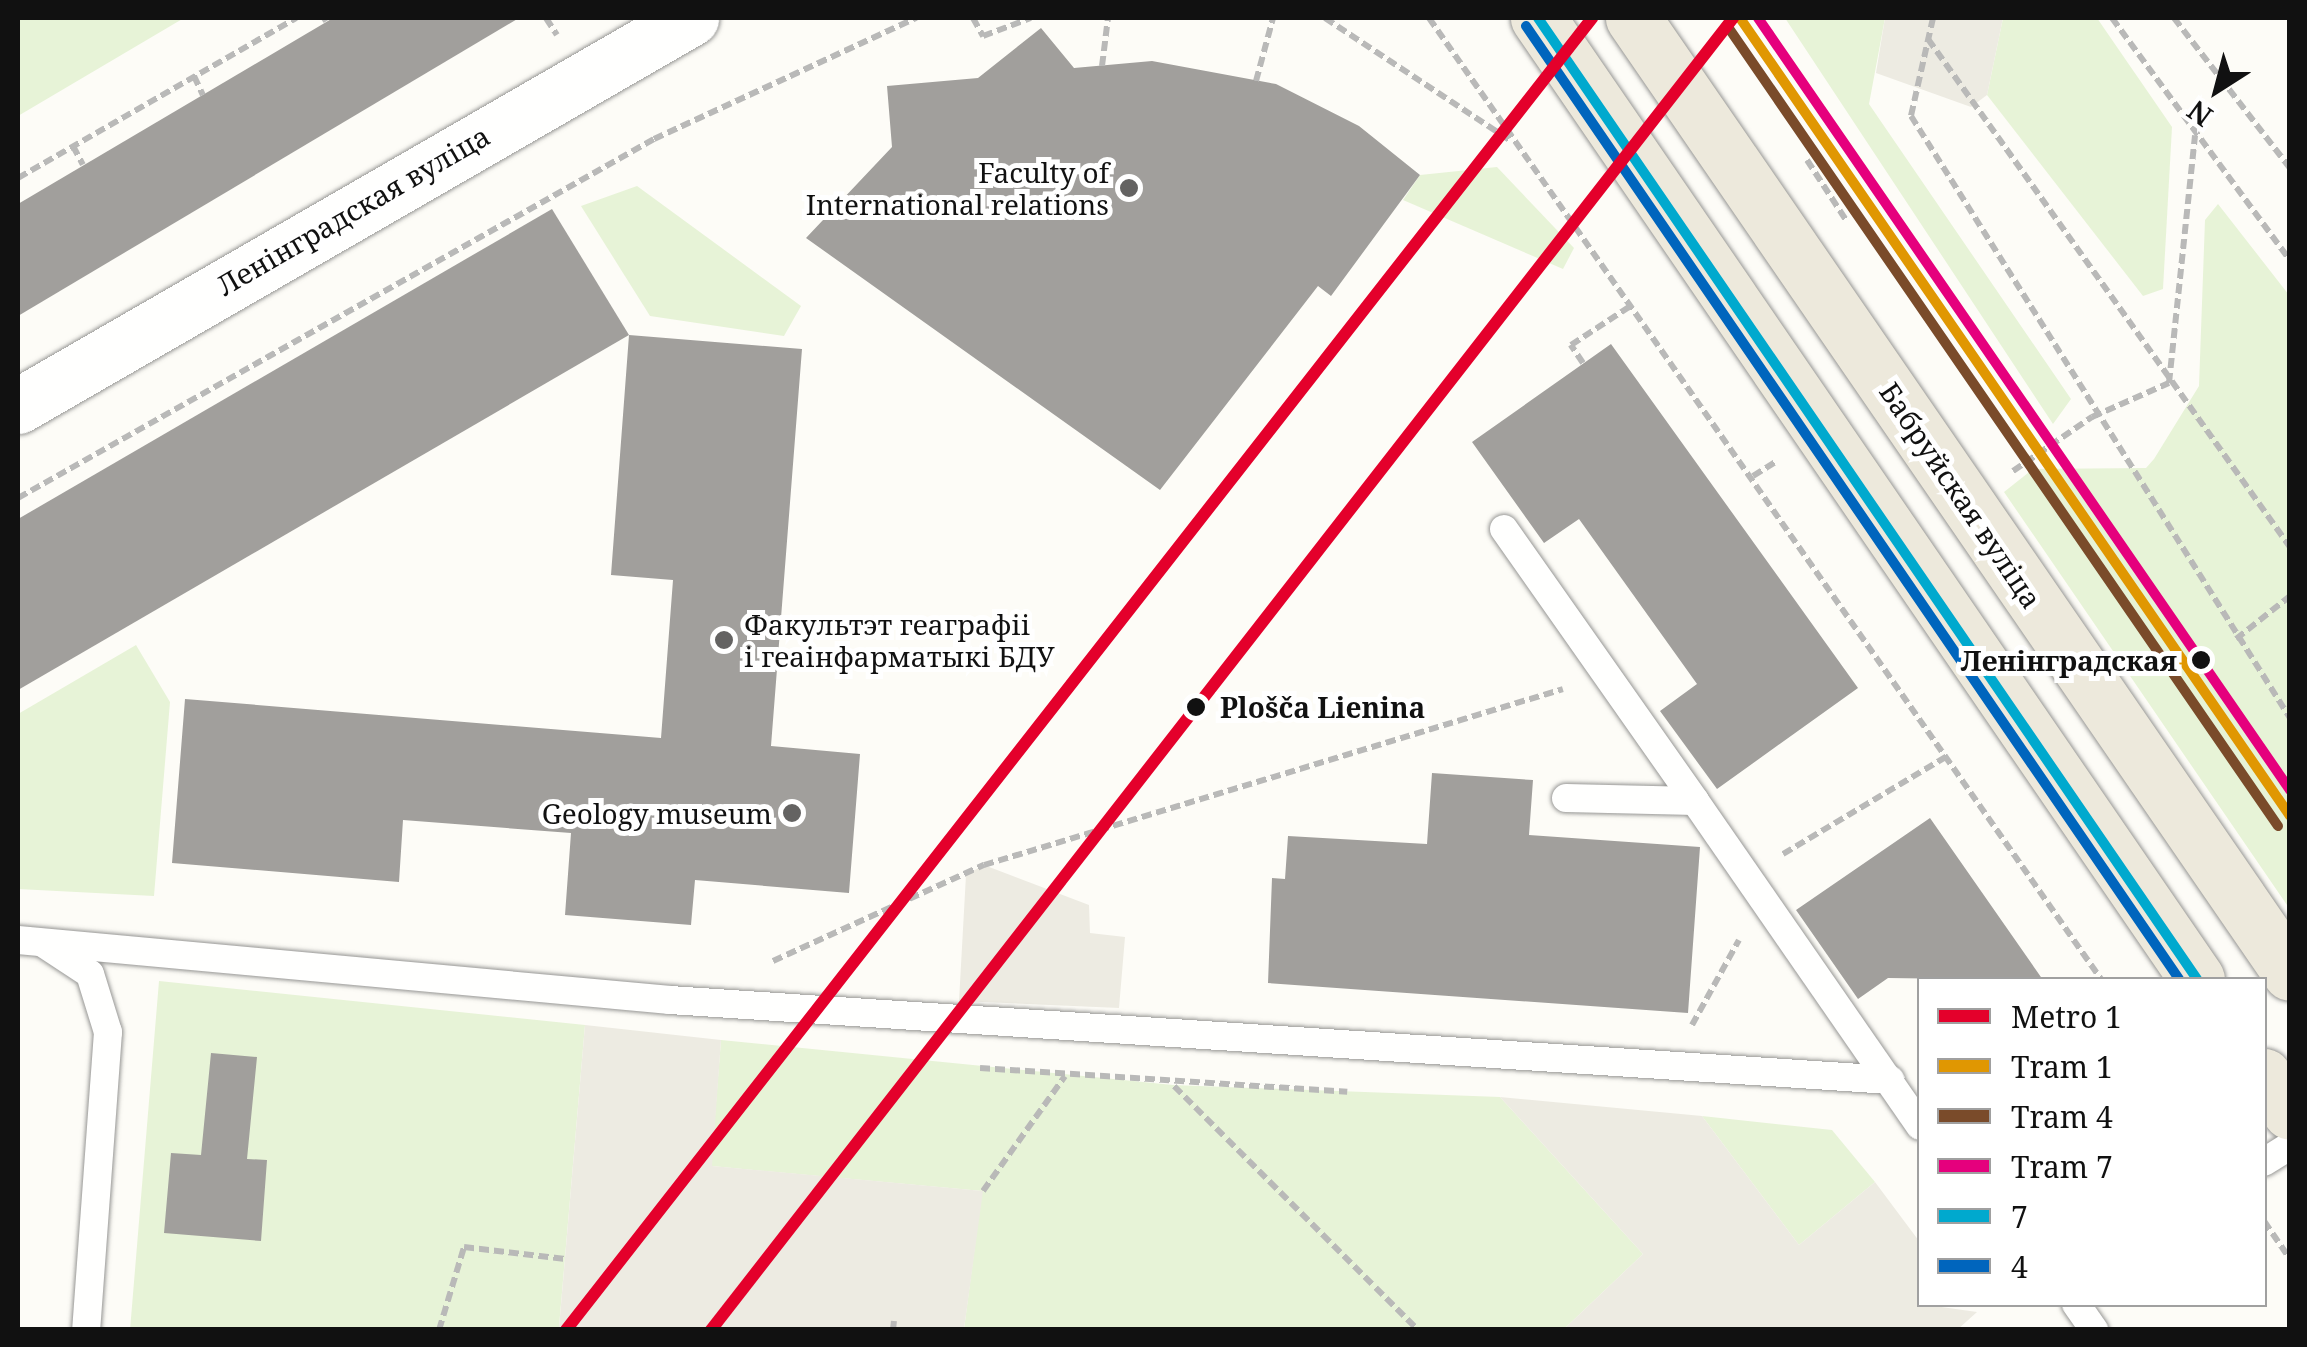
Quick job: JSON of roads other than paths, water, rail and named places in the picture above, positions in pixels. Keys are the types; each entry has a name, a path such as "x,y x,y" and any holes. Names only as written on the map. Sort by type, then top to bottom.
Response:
{"main road":[{"path":"1538,18 2195,977"},
{"name":"Бабруйская вуліца","path":"1633,18 2290,974"},
{"path":"2267,1080 2290,1112"}],"street":[{"name":"Ленінградская вуліца","path":"18,406 691,18"}],"lane":[{"path":"1504,529 1917,1121"},
{"path":"1566,798 1695,801"},
{"path":"30,941 670,1000 1890,1080"},
{"path":"30,941 90,974 108,1032 86,1330"},
{"path":"2267,1160 2290,1146"},
{"path":"2078,1307 2094,1330"}],"metro line":[{"name":"1","path":"566,1330 1592,18"},
{"name":"1","path":"711,1330 1733,18"}],"tram line":[{"name":"1","path":"1740,18 2290,816"},
{"name":"7","path":"1758,18 2290,790"},
{"name":"4","path":"1728,27 2278,826"}],"place":[{"name":"Faculty of International relations","path":"1129,188"},
{"name":"Факультэт геаграфіі і геаінфарматыкі БДУ","path":"724,640"},
{"name":"Ленінградская","path":"2201,660"},
{"name":"Plošča Lienina","path":"1196,707"},
{"name":"Geology museum","path":"792,813"}]}
